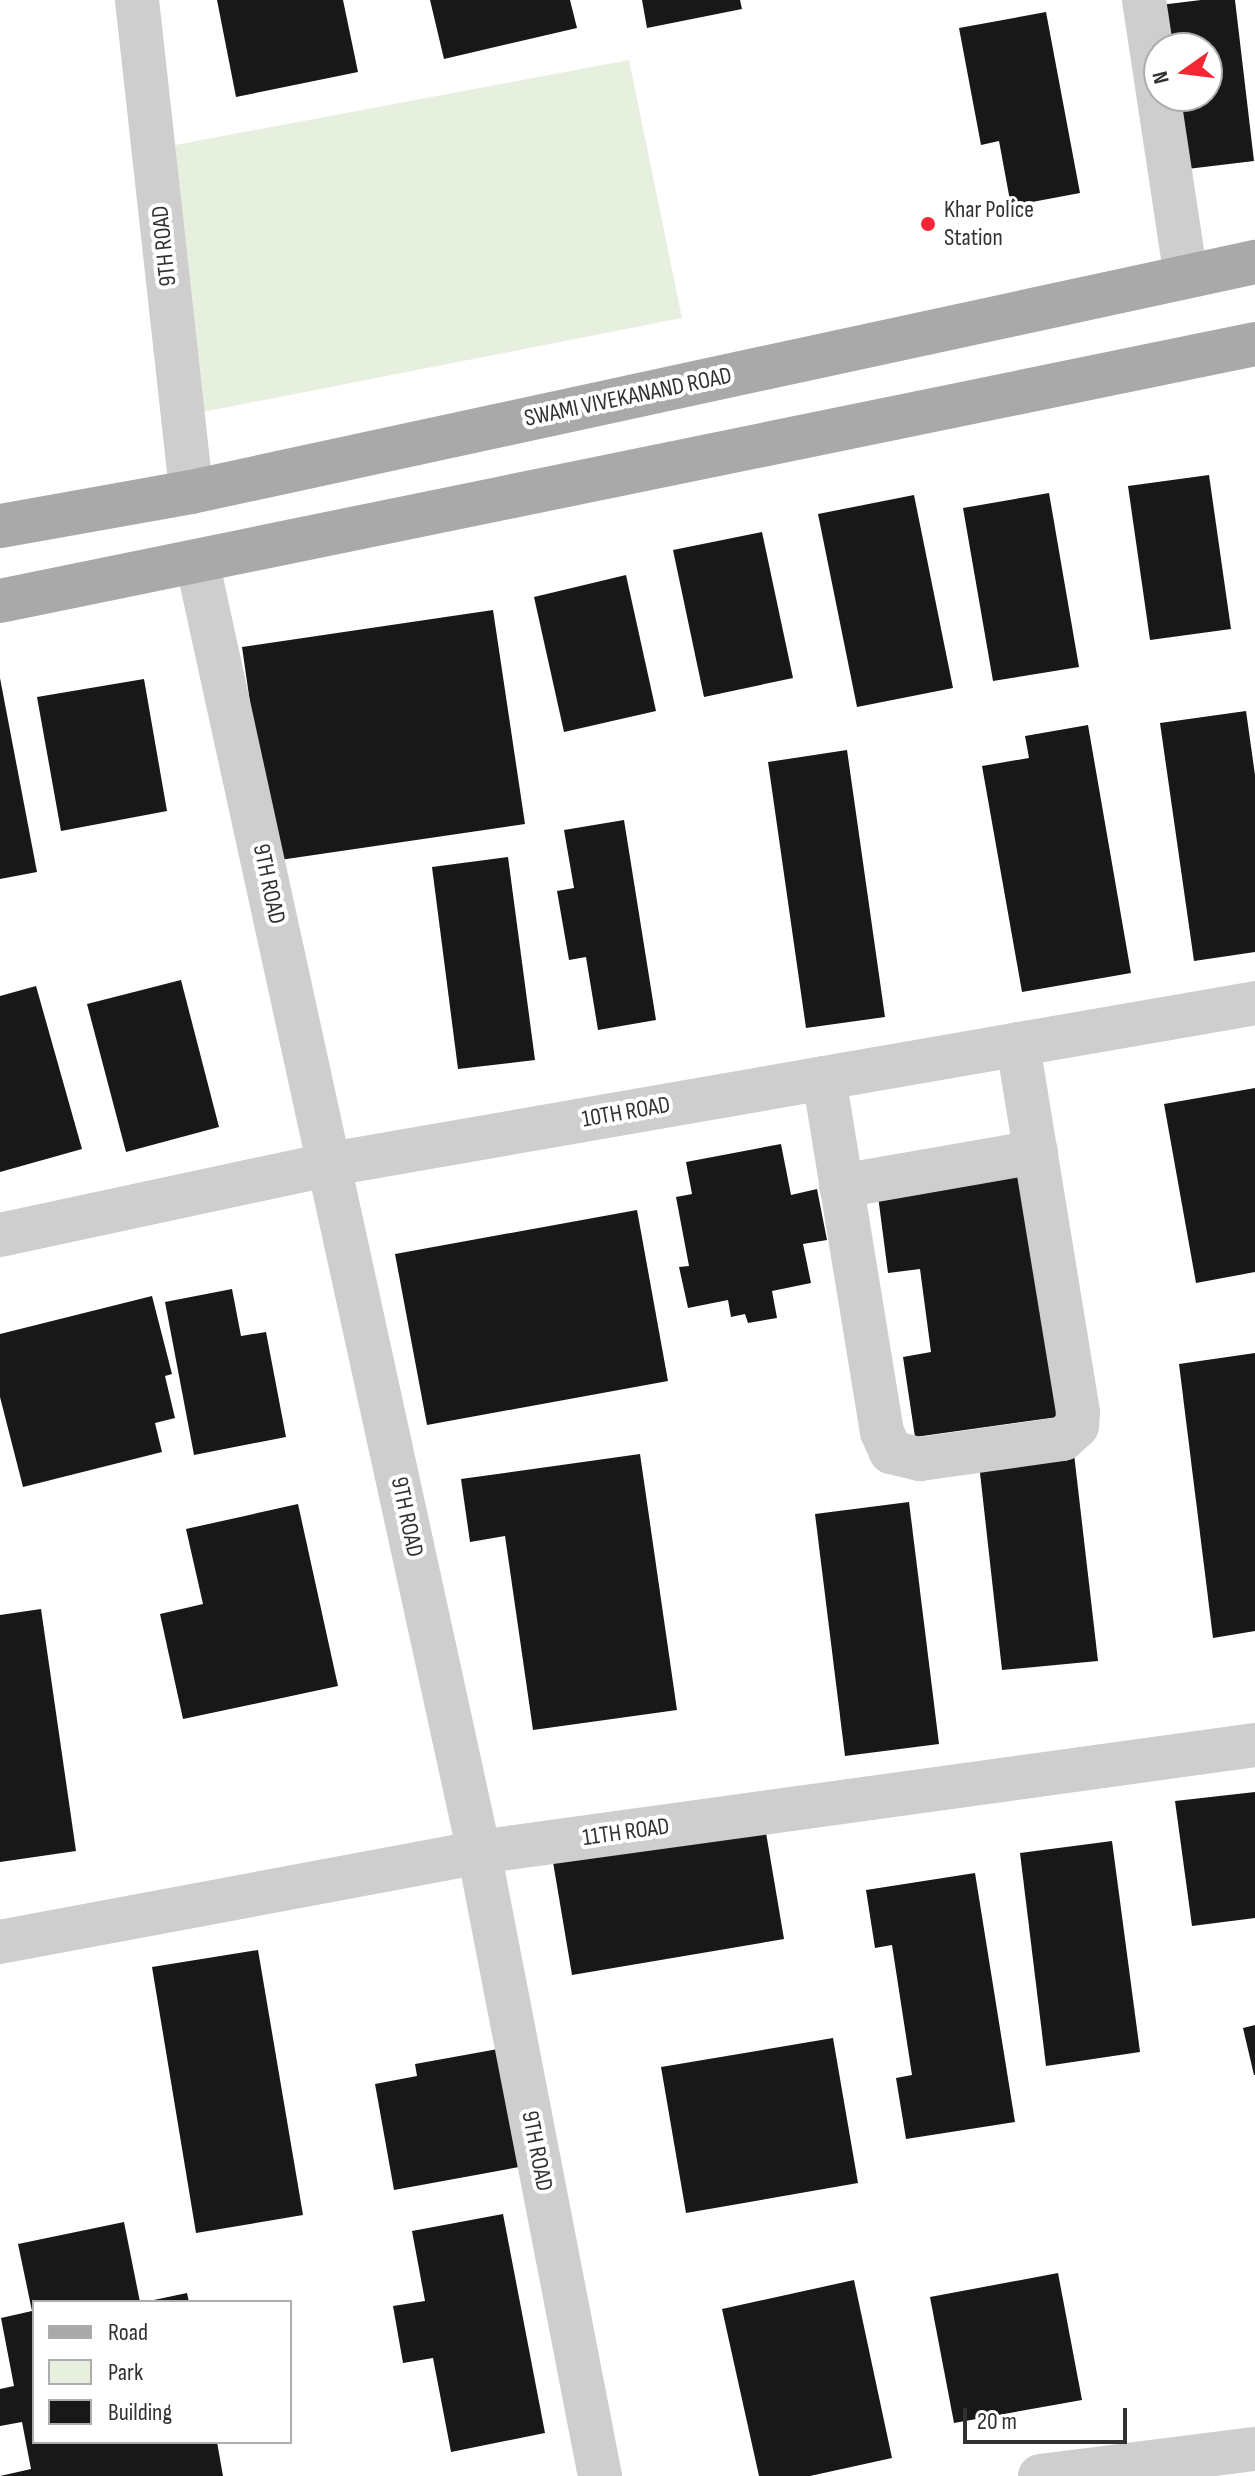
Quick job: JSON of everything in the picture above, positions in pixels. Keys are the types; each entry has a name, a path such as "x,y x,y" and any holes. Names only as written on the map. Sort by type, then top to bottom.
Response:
{"main road":[{"name":"SWAMI VIVEKANAND ROAD","path":"0,526 191,492 1255,262"},
{"path":"0,601 1255,344"}],"street":[{"name":"9TH ROAD","path":"137,0 191,492"},
{"path":"1144,0 1186,277"},
{"name":"9TH ROAD","path":"197,561 479,1852 600,2476"},
{"name":"10TH ROAD","path":"0,1235 331,1164 1255,1003"},
{"path":"824,1078 882,1432 891,1452 920,1459 1063,1439 1077,1426 1078,1412 1018,1044"},
{"path":"841,1186 1036,1152"},
{"name":"11TH ROAD","path":"0,1942 479,1852 1255,1745"},
{"path":"1040,2476 1255,2449"}],"green space":[{"path":"629,60 682,318 203,412 175,145"}],"building":[{"path":"217,0 343,0 358,72 236,97"},
{"path":"430,0 570,0 577,28 444,59"},
{"path":"642,0 740,0 742,9 647,28"},
{"path":"1235,0 1254,161 1179,170 1172,112 1223,112 1223,32 1163,32 1160,5"},
{"path":"1046,12 1080,193 1011,206 999,141 981,145 959,28"},
{"path":"1209,475 1231,629 1150,640 1128,486"},
{"path":"1049,493 1079,667 993,681 963,508"},
{"path":"914,495 953,688 857,707 818,514"},
{"path":"762,532 793,678 704,697 673,550"},
{"path":"626,575 656,711 564,732 534,597"},
{"path":"493,610 525,824 273,861 242,647"},
{"path":"0,678 37,872 0,879"},
{"path":"144,679 167,811 61,831 37,697"},
{"path":"1246,711 1255,775 1255,952 1194,961 1160,723"},
{"path":"1088,725 1131,973 1022,992 982,766 1029,758 1025,736"},
{"path":"847,750 885,1017 806,1028 768,762"},
{"path":"624,820 656,1020 598,1030 586,957 569,960 557,891 574,888 564,830"},
{"path":"508,857 535,1060 458,1069 432,867"},
{"path":"181,980 219,1127 126,1152 87,1004"},
{"path":"36,986 82,1149 0,1172 0,996"},
{"path":"1255,1088 1255,1272 1196,1283 1164,1104"},
{"path":"781,1144 791,1195 817,1189 827,1240 803,1244 811,1283 772,1291 777,1318 748,1323 745,1314 731,1317 728,1300 688,1308 679,1267 689,1266 676,1197 692,1194 686,1162"},
{"path":"1024,1176 1058,1417 915,1437 903,1357 931,1352 920,1269 888,1273 878,1196"},
{"path":"637,1210 668,1381 427,1425 395,1254"},
{"path":"232,1289 241,1336 266,1332 286,1437 194,1455 165,1302"},
{"path":"152,1296 172,1374 165,1376 175,1418 155,1423 162,1452 23,1487 0,1397 0,1334"},
{"path":"1255,1353 1255,1631 1213,1638 1179,1364"},
{"path":"640,1454 677,1710 533,1730 505,1536 470,1542 461,1479"},
{"path":"1074,1454 1098,1661 1002,1670 979,1464"},
{"path":"909,1502 939,1744 845,1756 815,1514"},
{"path":"298,1504 338,1686 183,1719 160,1614 203,1604 186,1529"},
{"path":"41,1609 76,1851 0,1862 0,1615"},
{"path":"1255,1792 1255,1918 1192,1926 1175,1801"},
{"path":"764,1821 784,1939 572,1975 552,1856"},
{"path":"1112,1841 1140,2052 1046,2066 1020,1853"},
{"path":"975,1873 1015,2122 906,2139 896,2078 912,2075 892,1945 875,1948 866,1890"},
{"path":"258,1950 303,2215 196,2233 152,1967"},
{"path":"1255,2025 1255,2075 1254,2075 1243,2028"},
{"path":"833,2038 858,2183 686,2213 661,2067"},
{"path":"509,2047 530,2165 394,2190 375,2084 417,2076 415,2064"},
{"path":"503,2214 545,2433 451,2452 433,2358 403,2363 393,2306 425,2301 412,2231"},
{"path":"124,2222 140,2300 32,2300 32,2311 18,2244"},
{"path":"1058,2273 1082,2400 954,2423 930,2297"},
{"path":"854,2280 892,2458 810,2476 759,2476 722,2309"},
{"path":"187,2293 189,2300 154,2300"},
{"path":"32,2311 32,2444 217,2444 223,2476 0,2476 31,2469 22,2422 0,2426 0,2389 14,2386 1,2318"}],"place":[{"name":"Khar Police Station","path":"928,224"}]}
